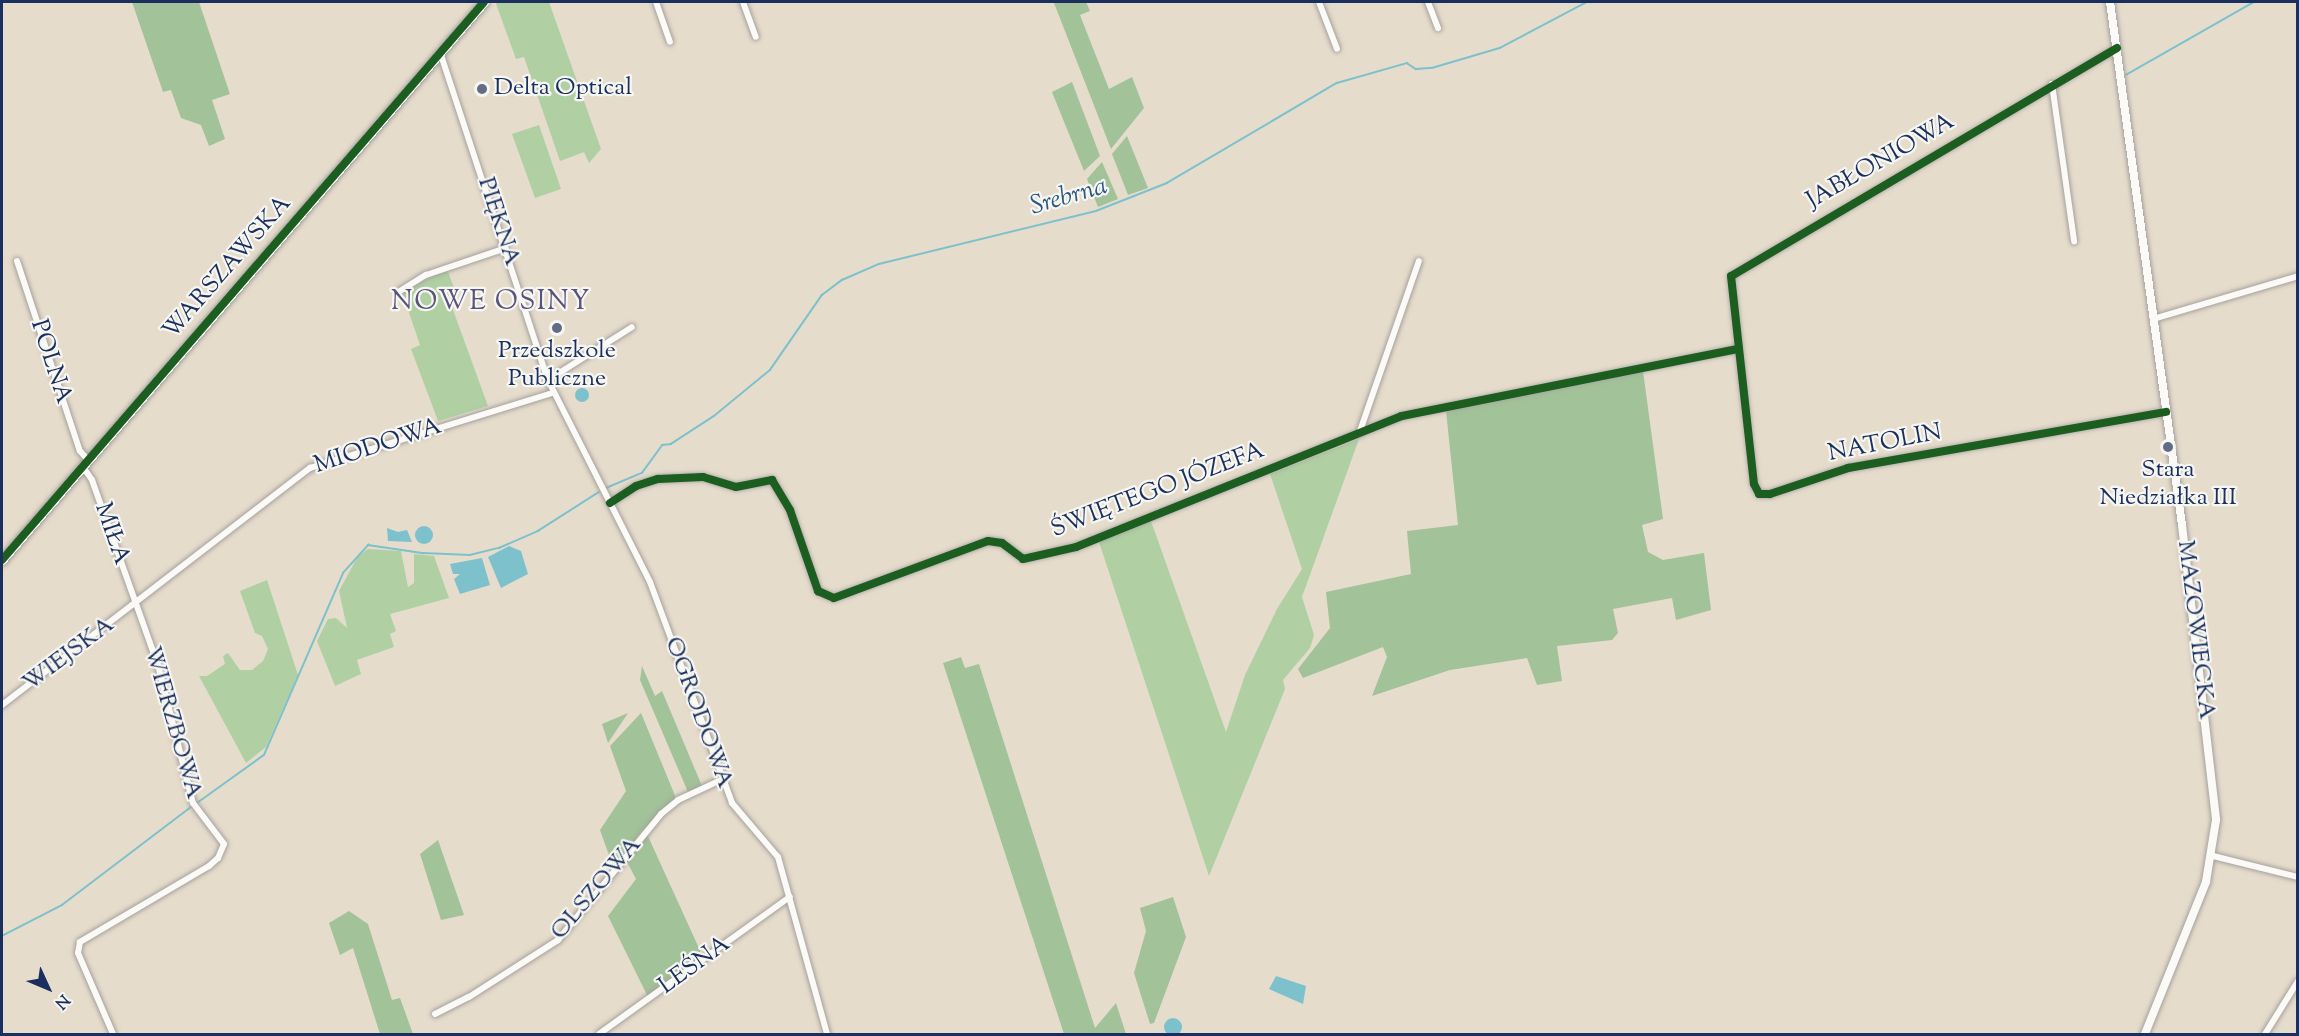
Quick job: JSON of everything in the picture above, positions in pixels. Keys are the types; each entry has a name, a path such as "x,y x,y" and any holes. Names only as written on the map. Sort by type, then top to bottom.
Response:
{"main road":[{"name":"WARSZAWSKA","path":"2,560 484,2"}],"street":[{"path":"656,2 670,42"},
{"path":"743,2 756,37"},
{"path":"1319,2 1337,49"},
{"path":"1428,2 1438,28"},
{"name":"MAZOWIECKA","path":"2110,2 2166,412 2214,781 2217,820 2213,856 2145,1035"},
{"name":"JABŁONIOWA","path":"1737,349 1730,284 1731,276 1738,268 2117,48"},
{"name":"PIĘKNA","path":"440,52 553,393"},
{"path":"2052,84 2074,241"},
{"path":"400,291 434,272 506,248"},
{"name":"POLNA","path":"17,261 85,463"},
{"path":"1359,434 1419,261"},
{"path":"2153,319 2298,276"},
{"path":"548,380 632,327"},
{"name":"NATOLIN","path":"1737,349 1754,484 1763,496 1848,468 2166,412"},
{"name":"ŚWIĘTEGO JÓZEFA","path":"610,503 636,486 661,478 703,477 739,487 774,481 790,510 818,591 834,598 988,541 1002,543 1023,559 1070,549 1420,412 1737,349"},
{"name":"OGRODOWA","path":"553,393 650,582 737,812 775,851 790,897 827,1035"},
{"name":"MIODOWA","path":"135,604 310,468 553,393"},
{"name":"MIŁA","path":"85,463 135,604"},
{"name":"WIEJSKA","path":"2,705 135,604"},
{"name":"WIERZBOWA","path":"113,1035 78,953 80,942 209,866 221,854 224,844 193,803 158,665 135,604"},
{"name":"OLSZOWA","path":"435,1014 471,996 558,940 661,814 678,800 723,778"},
{"path":"2213,856 2298,878"},
{"name":"LEŚNA","path":"599,1035 790,897"},
{"path":"2265,1035 2298,981"}],"green space":[{"path":"132,2 199,2 230,94 212,100 225,139 209,146 201,125 181,118 171,90 163,92"},
{"path":"498,2 549,2 601,149 589,163 584,152 560,161 524,57 516,59 496,4"},
{"path":"1086,2 1090,11 1080,15 1109,89 1132,77 1144,108 1111,149 1054,3"},
{"path":"1072,82 1100,156 1084,171 1052,92"},
{"path":"539,125 561,189 535,198 512,134"},
{"path":"1127,136 1148,188 1128,195 1112,154"},
{"path":"1102,162 1118,199 1098,207 1087,179"},
{"path":"447,269 456,293 448,296 488,406 438,421 411,349 420,345 402,292"},
{"path":"1643,371 1663,519 1642,525 1648,552 1663,560 1704,553 1711,610 1676,620 1672,598 1613,609 1618,633 1612,640 1557,646 1562,681 1537,685 1527,658 1450,670 1372,696 1387,657 1383,647 1303,678 1298,669 1330,628 1326,592 1411,574 1407,531 1458,525 1446,411"},
{"path":"1359,439 1302,597 1314,635 1310,648 1283,680 1285,689 1209,876 1099,542 1151,521 1226,732 1245,675 1277,609 1302,569 1270,474"},
{"path":"368,549 401,551 408,587 414,583 414,554 434,556 449,598 390,614 396,631 390,634 394,647 357,660 361,674 335,686 317,641 328,619 336,618 347,628 339,591 358,556"},
{"path":"267,580 298,675 266,747 246,763 199,676 207,676 225,664 223,656 228,653 240,670 252,670 263,661 268,649 262,636 255,633 240,591"},
{"path":"961,657 965,668 979,664 1095,1028 1116,1003 1126,1034 1064,1034 943,663"},
{"path":"642,666 655,696 662,691 702,786 688,792 640,680"},
{"path":"628,713 608,743 602,724"},
{"path":"641,713 676,798 641,832 614,869 600,830 626,791 610,746"},
{"path":"647,834 703,957 648,997 608,916 636,879 627,862"},
{"path":"438,840 464,915 441,920 420,854"},
{"path":"1173,897 1186,937 1154,1023 1150,1024 1134,973 1146,931 1140,908"},
{"path":"349,911 368,924 392,1000 400,998 413,1034 380,1034 353,948 340,955 329,923"}],"water":[{"path":"579,388 585,388 589,395 585,402 579,402 575,398 575,392"},
{"path":"424,526 430,529 433,535 430,541 424,544 418,541 415,535 418,529"},
{"path":"387,528 398,532 407,530 412,542 388,541"},
{"path":"509,546 521,551 528,574 501,588 488,557"},
{"path":"482,558 490,585 460,594 454,579 460,574 453,574 450,564"},
{"path":"1276,976 1306,986 1303,1004 1269,989"},
{"path":"1169,1018 1177,1018 1182,1023 1180,1034 1169,1036 1164,1031 1164,1023"}],"waterway":[{"name":"Srebrna","path":"606,488 642,473 662,445 671,444 714,416 770,370 822,295 842,280 879,264 1096,211 1167,183 1337,83 1407,63 1416,69 1432,68 1500,48 1587,2"},
{"path":"2126,75 2254,2"},
{"path":"197,803 264,755 343,573 368,545 423,553 470,555 499,548 538,531 599,492"},
{"path":"2,936 62,905 190,808"}],"cycle path":[{"path":"2,560 484,2"},
{"path":"2117,48 1731,276 1754,484 1759,494 1770,494 1848,468 2166,412"},
{"path":"610,503 636,486 658,479 703,477 736,487 772,480 790,510 818,591 834,598 988,541 1002,543 1023,559 1076,547 1402,416 1737,349"}],"place":[{"name":"Delta Optical","path":"482,89"},
{"name":"Przedszkole Publiczne","path":"557,328"},
{"name":"Stara Niedziałka III","path":"2168,447"}],"district":[{"name":"NOWE OSINY","path":"491,303"}]}
